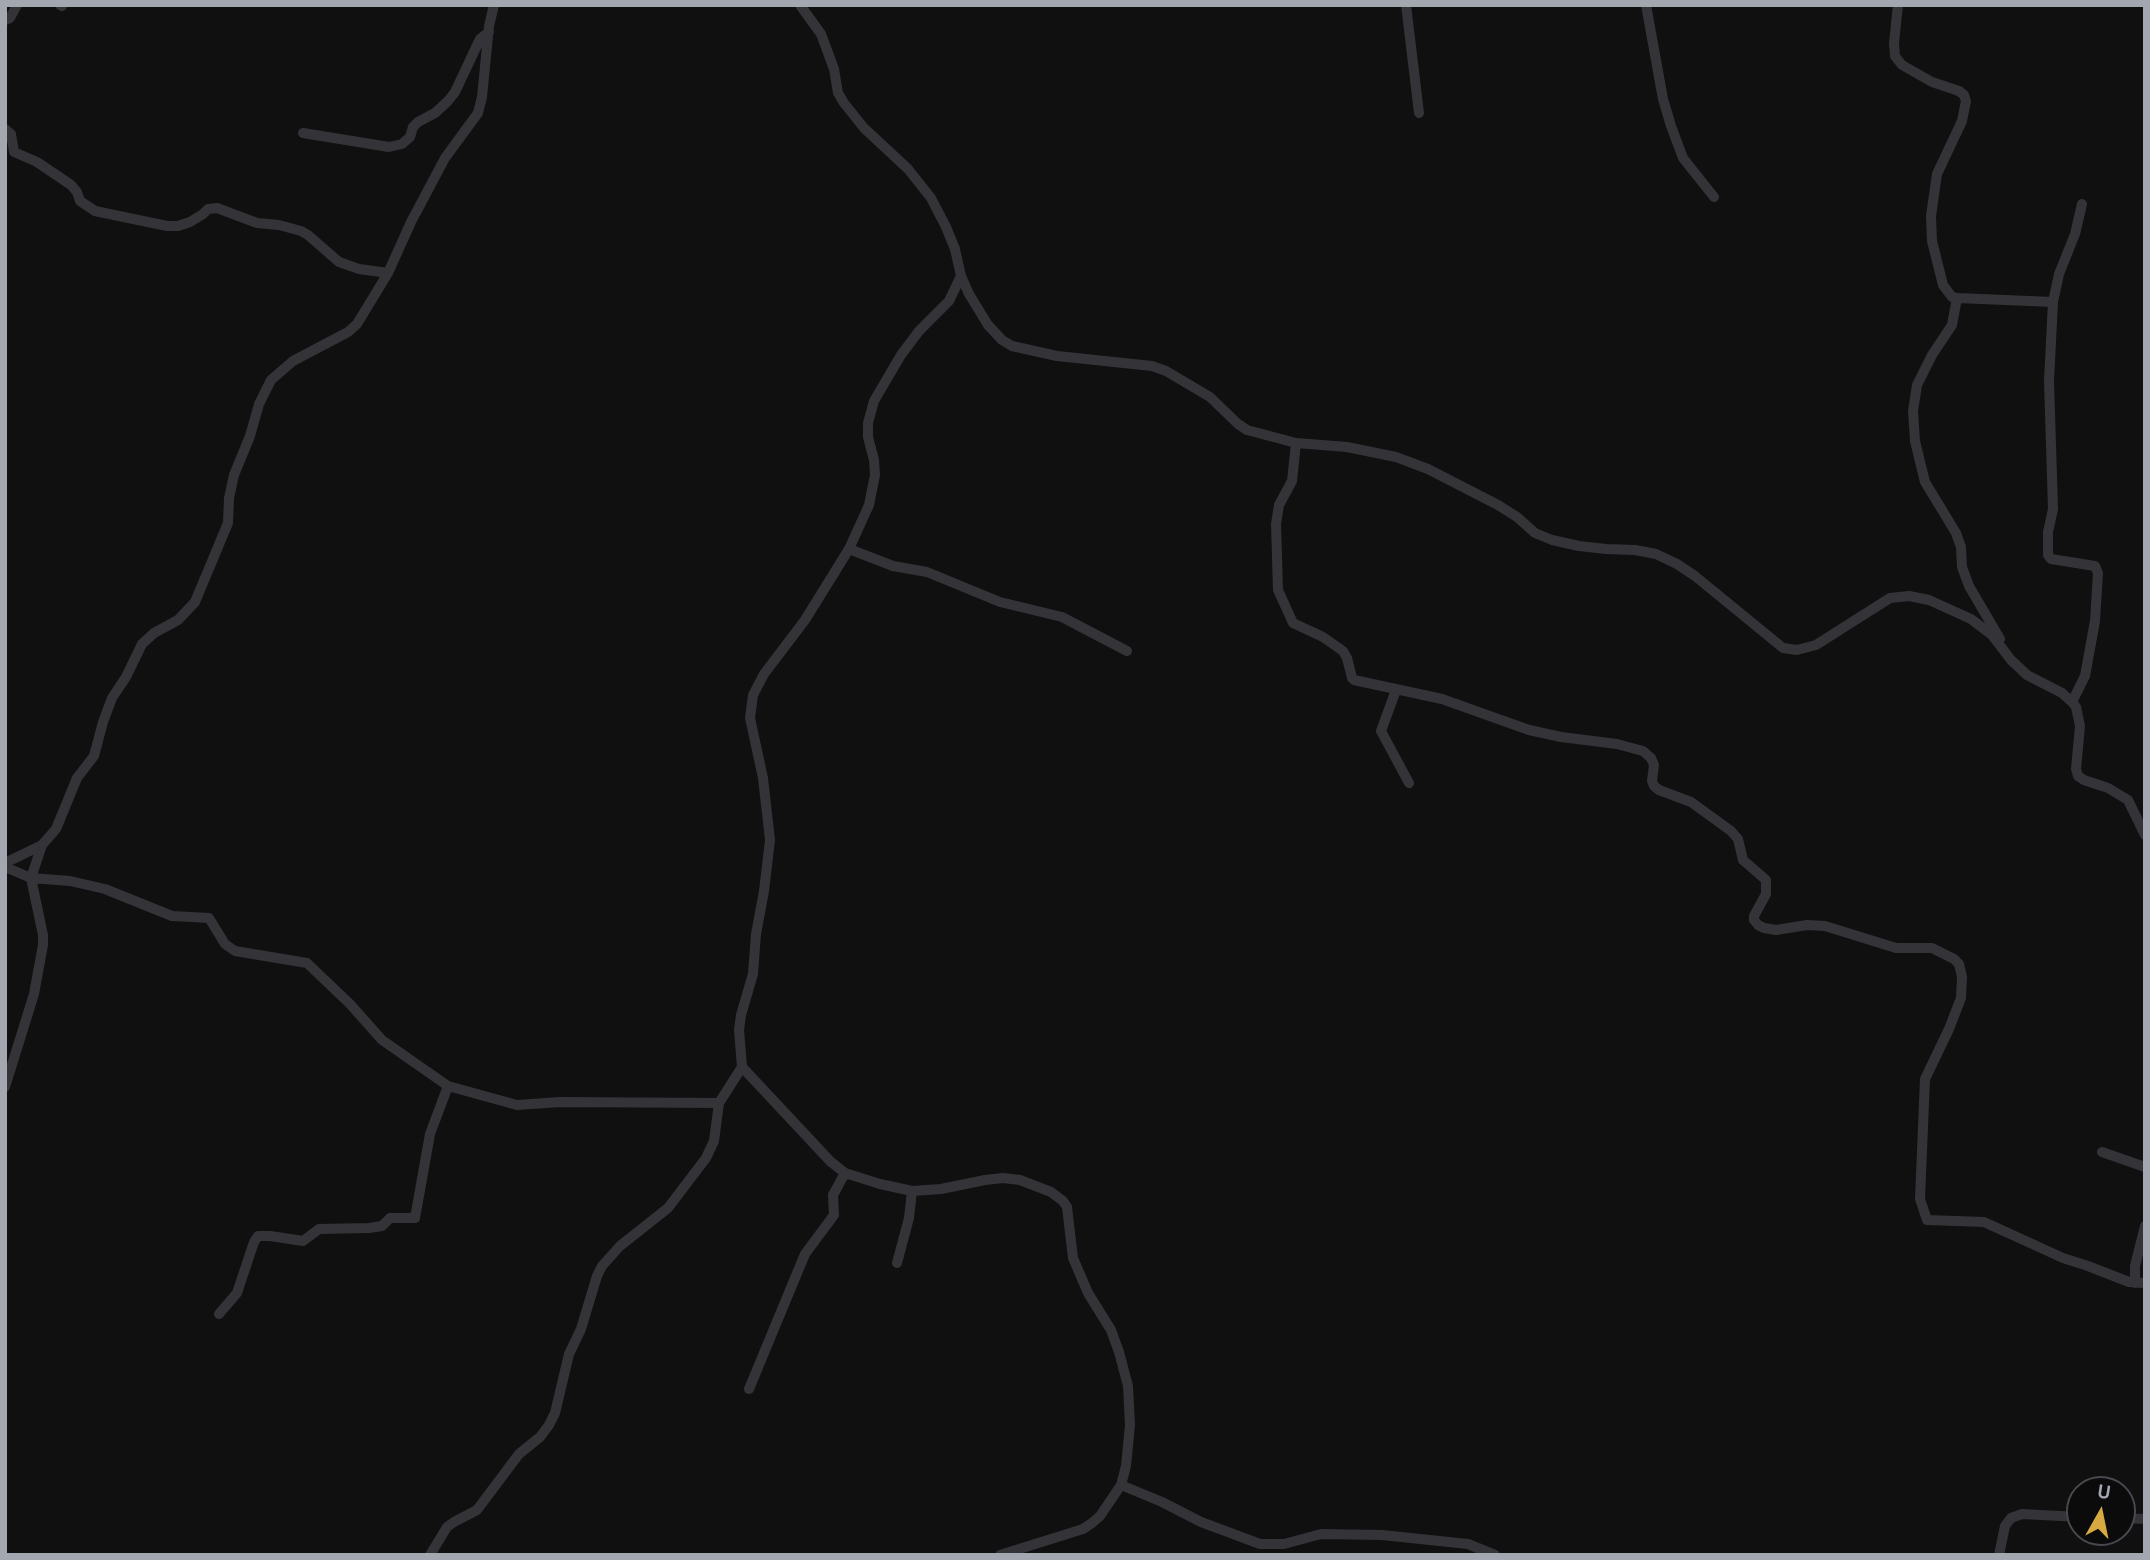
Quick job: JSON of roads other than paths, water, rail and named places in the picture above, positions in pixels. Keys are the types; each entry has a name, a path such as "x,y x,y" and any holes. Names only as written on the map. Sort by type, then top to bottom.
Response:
{"street":[{"path":"5,20 10,18 17,5"},
{"path":"5,865 42,845 56,829 77,778 94,756 112,698 142,644 150,635 178,620 197,597 228,523 229,498 234,475 250,436 259,404 271,380 300,357 348,332 357,324 388,273 445,158 478,113 494,5"},
{"path":"800,5 821,34 834,69 838,93 844,103 864,128 908,169 931,198 955,249 961,276 969,295 988,325 1002,340 1012,346 1057,356 1152,366 1210,397 1247,430 1296,443 1347,447 1396,457 1498,505 1535,533 1552,540 1656,554 1695,576 1783,648 1797,650 1816,645 1890,598 1909,596 1929,600 1971,619 1992,635 2011,660 2027,675 2062,693 2072,702 2076,707 2080,726 2076,769 2078,776 2129,800 2145,835"},
{"path":"1406,5 1419,113"},
{"path":"1646,5 1662,99 1671,125 1683,158 1714,197"},
{"path":"1898,5 1895,56 1902,65 1932,82 1963,93 1966,101 1962,121 1937,174 1931,216 1932,241 1943,285 1952,297 1957,298 2053,302"},
{"path":"303,133 389,147 402,144 410,137 418,122 435,113 455,92 480,39 489,32"},
{"path":"6,130 11,134 14,152 37,162 71,185 80,201 97,212 177,226 204,215 208,209 217,208 257,223 301,231 308,234 339,262 388,273"},
{"path":"2072,702 2082,685 2088,663 2095,621 2098,573 2095,566 2051,559 2048,555 2048,532 2053,509 2049,381 2053,302 2059,274 2075,234 2082,204"},
{"path":"430,1555 447,1527 477,1510 519,1454 540,1437 549,1425 555,1413 569,1354 581,1329 602,1266 620,1246 668,1208 706,1158 714,1141 719,1103 742,1067 739,1030 753,974 770,840 763,778 750,718 753,695 764,674 805,620 849,549 869,505 874,460 868,437 868,423 874,401 901,355 919,331 949,301 961,276"},
{"path":"1957,298 1952,325 1932,355 1917,385 1913,411 1915,441 1925,482 1956,533 1969,586 2003,649"},
{"path":"1296,443 1292,481 1279,505 1276,524 1276,576 1281,597 1293,623 1343,650 1352,678 1461,705 1529,730 1617,744 1643,751 1654,765 1654,786 1692,802 1731,831 1738,839 1743,860 1766,880 1766,894 1754,916 1758,925 1776,930 1807,925 1825,926 1896,948 1932,948 1954,959 1959,964 1962,976 1961,998 1925,1079 1920,1199 1927,1220 1984,1222 2058,1257 2140,1283"},
{"path":"849,549 893,566 927,572 1000,602 1062,618 1127,651"},
{"path":"1396,690 1381,730 1409,783"},
{"path":"5,1087 34,994 43,945 30,878 42,845"},
{"path":"5,865 30,878 69,881 105,889 172,916 209,918 225,944 235,951 307,963 349,1003 382,1040 448,1086 517,1105 560,1102 719,1103"},
{"path":"742,1067 830,1161 845,1173 912,1191 941,1189 1003,1178 1020,1180 1035,1184 1063,1201 1069,1215 1073,1258 1088,1293 1111,1330 1119,1352 1130,1401 1129,1448 1121,1485 1100,1516 1083,1529 1000,1555"},
{"path":"219,1314 237,1293 258,1236 302,1241 319,1229 369,1228 382,1226 391,1218 415,1218 430,1133 448,1086"},
{"path":"2102,1152 2145,1167"},
{"path":"749,1389 805,1254 834,1214 833,1195 845,1173"},
{"path":"897,1263 909,1218 912,1191"},
{"path":"2140,1283 2135,1266 2145,1226"},
{"path":"1121,1485 1201,1522 1260,1544 1284,1544 1321,1534 1382,1535 1468,1544 1495,1555"},
{"path":"1999,1555 2005,1526 2015,1516 2066,1516"}]}
